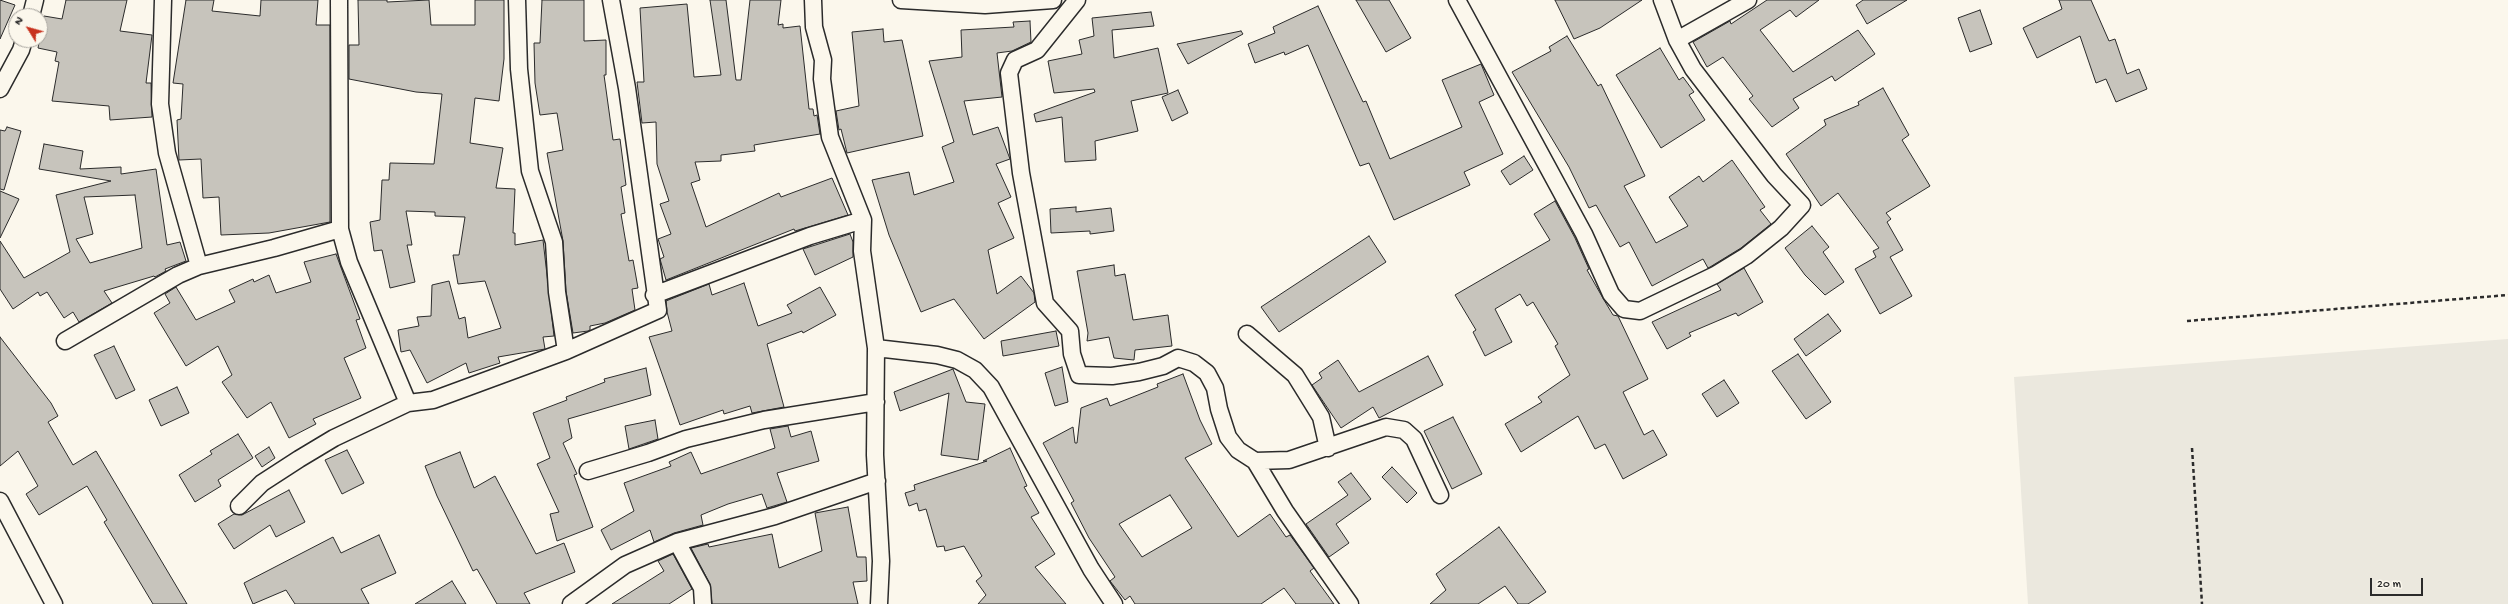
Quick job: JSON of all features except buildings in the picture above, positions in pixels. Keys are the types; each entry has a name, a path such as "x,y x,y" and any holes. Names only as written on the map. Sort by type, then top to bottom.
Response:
{"street":[{"path":"163,0 160,104 168,153 199,266"},
{"path":"339,0 340,229 349,262 408,403"},
{"path":"517,0 520,76 530,171 554,242 557,292 566,351"},
{"path":"239,506 262,483 299,459 334,438 408,403 433,400 566,351 658,310 654,295 627,88 611,0"},
{"path":"812,0 814,27 823,60 822,79 830,137 863,220 862,251 876,348 877,481 881,561 879,604"},
{"path":"901,0 985,4 1054,0"},
{"path":"1077,0 1037,50 1015,60 1009,73 1021,172 1045,302 1070,331 1072,354 1079,375 1112,376 1139,372 1163,366 1178,358 1194,363 1207,373 1215,388 1219,408 1228,437 1238,450 1255,461 1285,511 1350,604"},
{"path":"1457,0 1584,234 1611,294 1624,309 1640,311 1715,274 1766,241 1781,228 1802,205 1774,175 1694,69 1677,40 1662,0"},
{"path":"1677,40 1748,0"},
{"path":"0,89 22,48"},
{"path":"654,295 810,236 863,220"},
{"path":"65,341 178,275 199,266 274,248 340,229"},
{"path":"1247,334 1295,375 1321,417 1328,448"},
{"path":"876,348 937,355 957,360 975,370 991,387 1091,570 1114,604"},
{"path":"588,471 648,453 686,439 764,420 876,402"},
{"path":"1255,461 1289,460 1307,452 1328,448 1386,427 1404,430 1414,439 1440,495"},
{"path":"571,604 624,565 677,542 775,516 877,481"},
{"path":"0,501 54,604"},
{"path":"677,542 702,588 703,604"}],"path":[{"path":"2187,322 2508,295"},
{"path":"2192,448 2202,604"}],"shaded area":[{"path":"2508,339 2508,604 2028,604 2014,377"}]}
